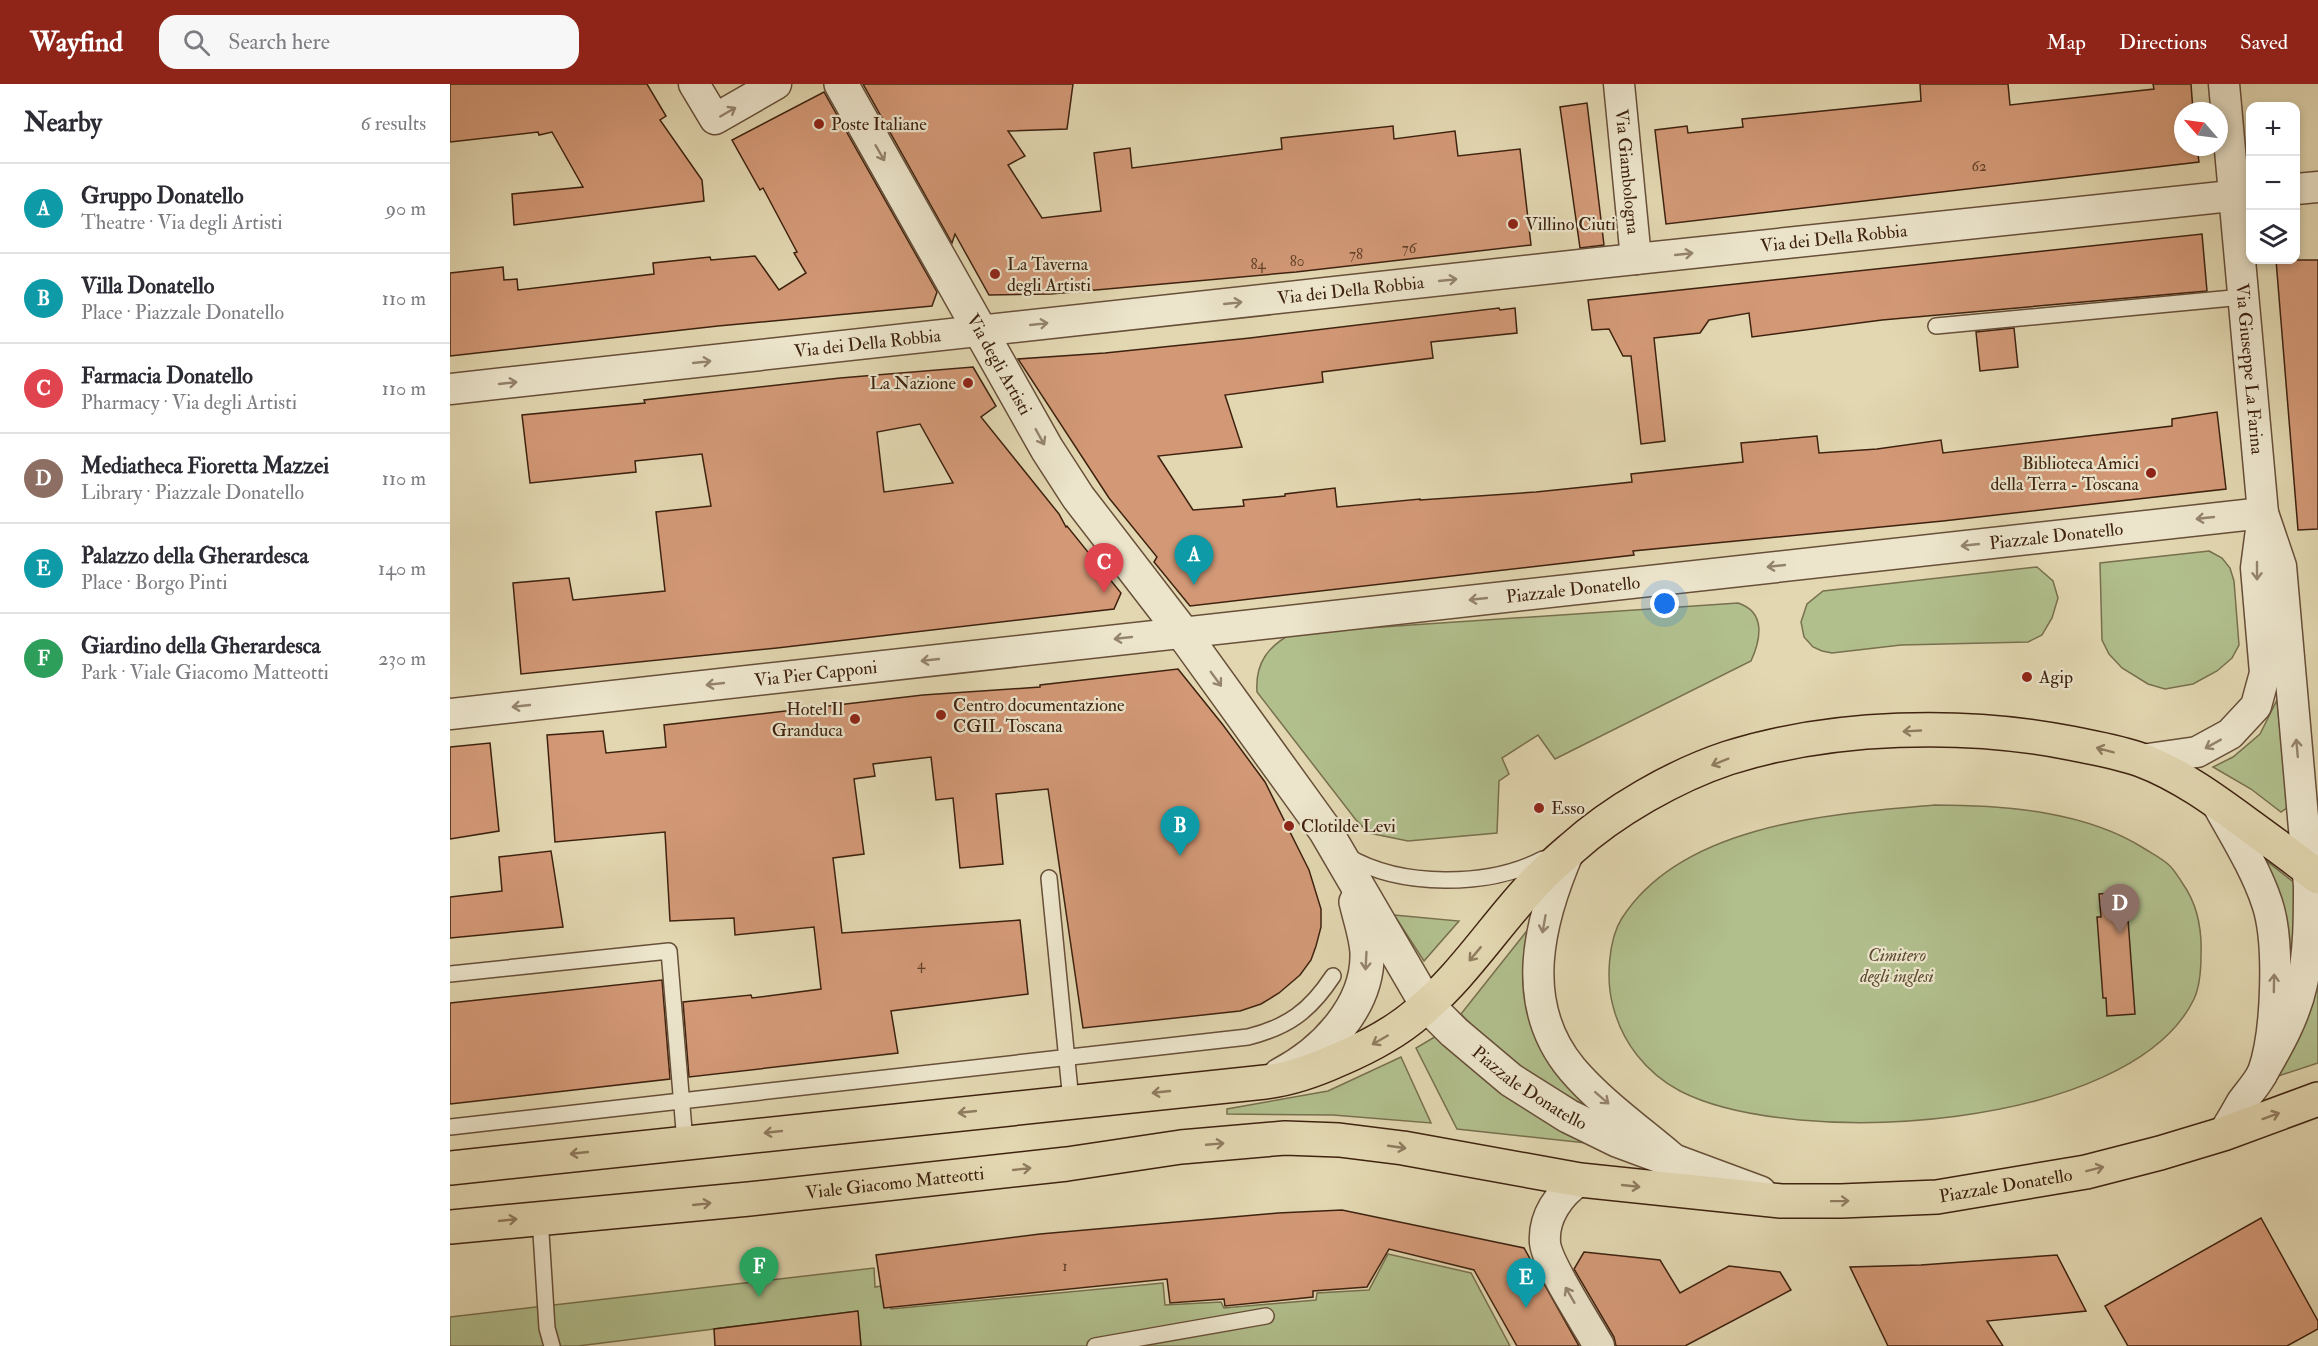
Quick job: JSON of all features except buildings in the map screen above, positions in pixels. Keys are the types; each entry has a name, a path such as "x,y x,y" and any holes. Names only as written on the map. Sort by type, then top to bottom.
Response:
{"main road":[{"name":"Piazzale Donatello","path":"1264,1082 1322,1067 1360,1051 1387,1036 1427,1005 1456,976 1532,886 1604,821 1642,798 1725,759 1755,751 1813,740 1884,732 1930,730 2005,733 2097,748 2141,760 2175,775 2215,800 2313,873"},
{"path":"450,1168 1264,1082"},
{"name":"Piazzale Donatello","path":"1339,1140 1403,1148 1580,1180 1781,1201 1937,1197 2086,1172 2223,1134 2318,1098"},
{"name":"Viale Giacomo Matteotti","path":"450,1227 772,1197 1067,1164 1181,1147 1285,1138 1339,1140"}],"street":[{"path":"694,84 715,119 776,84"},
{"name":"Via degli Artisti","path":"841,84 1047,449 1072,487 1182,632"},
{"name":"Via Giambologna","path":"1619,84 1636,259"},
{"name":"Via Giuseppe La Farina","path":"2224,84 2242,195 2243,297 2263,513"},
{"path":"2300,189 2318,187"},
{"name":"Via dei Della Robbia","path":"450,389 2242,195"},
{"path":"2223,1134 2262,1074 2283,1036 2302,986 2313,873 2281,566 2263,513"},
{"name":"Piazzale Donatello","path":"1781,1201 1617,1140 1539,1100 1503,1074 1454,1032 1427,1005 1341,855 1182,632 2263,513 2256,568 2265,673 2256,706 2230,734 2197,752 2141,760"},
{"name":"Via Pier Capponi","path":"450,714 1182,632"},
{"path":"2215,800 2268,904 2273,933 2273,1007 2269,1046 2262,1074"},
{"name":"Piazzale Donatello","path":"1578,843 1547,906 1539,958 1538,982 1542,1009 1560,1053 1573,1071 1677,1163"},
{"name":"Piazzale Donatello","path":"1264,1082 1299,1065 1321,1048 1342,1024 1361,988 1367,952 1361,922 1341,855"},
{"path":"1580,1180 1566,1192 1552,1210 1545,1245 1553,1265 1599,1346"}],"lane":[{"path":"1936,326 2243,297"},
{"name":"Piazzale Donatello","path":"1341,855 1381,872 1464,880 1502,875 1525,868 1578,843"},
{"path":"1049,878 1071,1101"},
{"path":"450,974 669,951 685,1142"},
{"path":"450,1127 1223,1041 1269,1032 1285,1025 1309,1007 1333,976"},
{"path":"540,1217 547,1328 552,1346"},
{"path":"1095,1346 1266,1316"}],"green space":[{"path":"2209,551 2222,558 2230,568 2234,581 2239,645 2232,658 2217,671 2193,684 2165,689 2148,684 2122,668 2109,654 2102,640 2100,563"},
{"path":"2037,567 2053,581 2058,598 2052,618 2042,635 2028,642 1901,645 1832,653 1813,647 1804,637 1801,622 1807,604 1823,591"},
{"path":"1738,603 1753,613 1759,627 1757,644 1751,661 1555,759 1538,735 1502,758 1509,774 1499,781 1497,833 1408,841 1369,833 1356,820 1257,692 1258,672 1265,656 1284,638 1293,633"},
{"path":"2277,700 2288,807 2281,812 2251,789 2213,767 2233,757 2260,734"},
{"name":"Cimitero degli inglesi","path":"1935,805 2016,809 2071,818 2122,836 2170,866 2188,892 2198,918 2201,936 2201,966 2194,999 2159,1043 2103,1077 2034,1101 1956,1116 1877,1122 1800,1120 1733,1109 1680,1091 1646,1066 1622,1032 1613,1006 1609,973 1611,949 1617,927 1649,886 1682,862 1721,843 1763,829 1851,813"},
{"path":"2251,849 2296,884 2296,947 2288,947"},
{"path":"1394,915 1459,921 1424,961"},
{"path":"1530,927 1525,964 1623,1130 1537,1080 1481,1035 1461,1014"},
{"path":"2318,959 2318,1063 2275,1077"},
{"path":"1438,1035 1614,1146 1457,1129 1416,1048"},
{"path":"1401,1057 1431,1123 1333,1115 1227,1114 1227,1109 1328,1091"},
{"path":"1388,1254 1471,1273 1510,1346 861,1346 857,1311 578,1346 450,1346 450,1317 874,1268 875,1287 887,1285 891,1309 1163,1283 1165,1305 1221,1302 1224,1308 1316,1300 1317,1293 1369,1290"}],"place":[{"name":"Poste Italiane","path":"819,124"},
{"name":"Villino Ciuti","path":"1513,224"},
{"name":"La Taverna degli Artisti","path":"995,274"},
{"name":"La Nazione","path":"968,383"},
{"name":"Biblioteca Amici della Terra - Toscana","path":"2151,473"},
{"name":"Gruppo Donatello","path":"1194,585"},
{"name":"Farmacia Donatello","path":"1104,593"},
{"name":"Agip","path":"2027,677"},
{"name":"Centro documentazione CGIL Toscana","path":"941,715"},
{"name":"Hotel Il Granduca","path":"855,719"},
{"name":"Esso","path":"1539,808"},
{"name":"Clotilde Levi","path":"1289,826"},
{"name":"Villa Donatello","path":"1180,856"},
{"name":"Mediatheca Fioretta Mazzei","path":"2120,934"},
{"name":"Giardino della Gherardesca","path":"759,1297"},
{"name":"Palazzo della Gherardesca","path":"1526,1308"}]}
